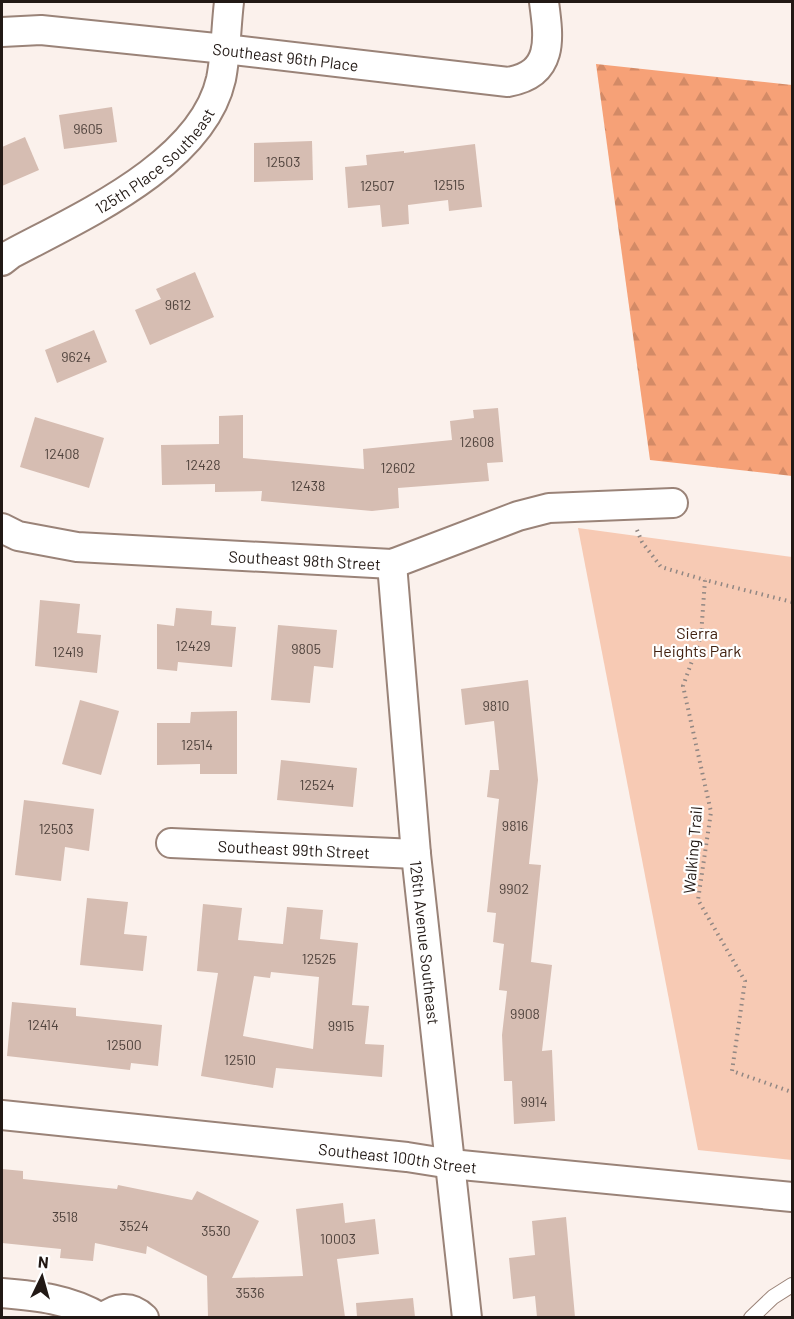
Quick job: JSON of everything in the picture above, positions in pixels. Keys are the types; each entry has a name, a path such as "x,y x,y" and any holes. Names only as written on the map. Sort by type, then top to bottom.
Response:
{"street":[{"name":"125th Place Southeast","path":"2,261 112,200 160,165 189,137 207,112 220,81 229,2"},
{"name":"Southeast 96th Place","path":"2,32 41,30 508,82 524,79 545,58 548,43 544,2"},
{"name":"Southeast 98th Street","path":"2,528 18,536 77,547 392,564 518,516 549,508 673,503"},
{"name":"126th Avenue Southeast","path":"392,564 416,854 467,1317"},
{"name":"Southeast 99th Street","path":"171,843 416,854"},
{"name":"Southeast 100th Street","path":"2,1115 407,1157 451,1164 792,1197"},
{"path":"2,1293 47,1297 71,1303 102,1317 120,1309 130,1309 144,1317"}],"lane":[{"path":"751,1317 773,1297 792,1286"}],"path":[{"path":"627,504 642,542 661,567 792,602"},
{"name":"Walking Trail","path":"705,580 701,636 683,686 711,812 698,900 745,981 732,1071 792,1092"}],"green space":[{"path":"596,64 792,85 792,476 650,460"},
{"name":"Sierra Heights Park","path":"578,528 792,557 792,1160 698,1150"}],"building":[{"path":"112,107 117,142 64,149 59,115"},
{"path":"25,137 39,170 2,186 2,147"},
{"path":"312,141 313,180 254,182 254,143"},
{"path":"475,144 482,207 449,211 448,200 408,205 409,224 382,227 380,205 348,208 345,167 367,165 366,155 404,151 404,153"},
{"path":"195,272 214,317 150,345 135,310 161,299 156,289"},
{"path":"94,330 107,362 57,383 45,350"},
{"path":"498,408 503,462 487,463 489,481 398,488 399,508 372,511 261,501 262,491 215,492 215,484 162,485 161,445 219,444 219,416 243,415 243,458 364,469 363,449 452,440 450,421 474,418 473,410"},
{"path":"35,417 104,438 89,488 20,467"},
{"path":"40,600 80,604 77,633 101,635 97,673 35,666"},
{"path":"176,608 212,611 211,625 236,627 232,667 178,662 177,671 157,669 157,624 174,626"},
{"path":"278,625 337,630 333,668 314,666 310,703 271,700"},
{"path":"528,680 538,780 529,864 541,865 531,962 552,965 542,1051 552,1050 555,1121 514,1124 512,1081 504,1081 502,1035 507,991 499,990 504,944 493,942 496,913 487,912 499,799 487,797 490,770 499,770 494,721 465,725 461,689"},
{"path":"80,700 119,711 101,775 62,764"},
{"path":"237,711 237,774 200,774 200,764 157,765 157,723 190,723 191,712"},
{"path":"281,760 357,768 353,807 277,800"},
{"path":"24,800 94,809 89,851 65,847 61,881 15,875"},
{"path":"87,898 128,902 124,934 147,936 143,971 80,965"},
{"path":"203,904 242,908 238,940 283,944 287,907 323,910 320,939 358,943 352,1005 369,1006 365,1044 384,1045 382,1077 276,1068 273,1088 201,1076 218,973 197,971","holes":["271,972 319,977 313,1049 243,1036 254,976 270,978"]},
{"path":"12,1002 76,1008 76,1016 162,1025 158,1066 131,1063 130,1070 7,1056"},
{"path":"2,1169 23,1171 23,1179 117,1189 118,1185 192,1200 197,1191 259,1221 232,1278 303,1276 296,1209 343,1203 345,1223 375,1219 379,1254 337,1259 345,1317 208,1317 207,1276 147,1246 146,1254 95,1243 93,1261 60,1258 61,1249 2,1243"},
{"path":"566,1217 575,1317 537,1317 535,1296 513,1299 509,1258 535,1255 532,1221"},
{"path":"413,1298 415,1317 357,1317 356,1303"}]}
